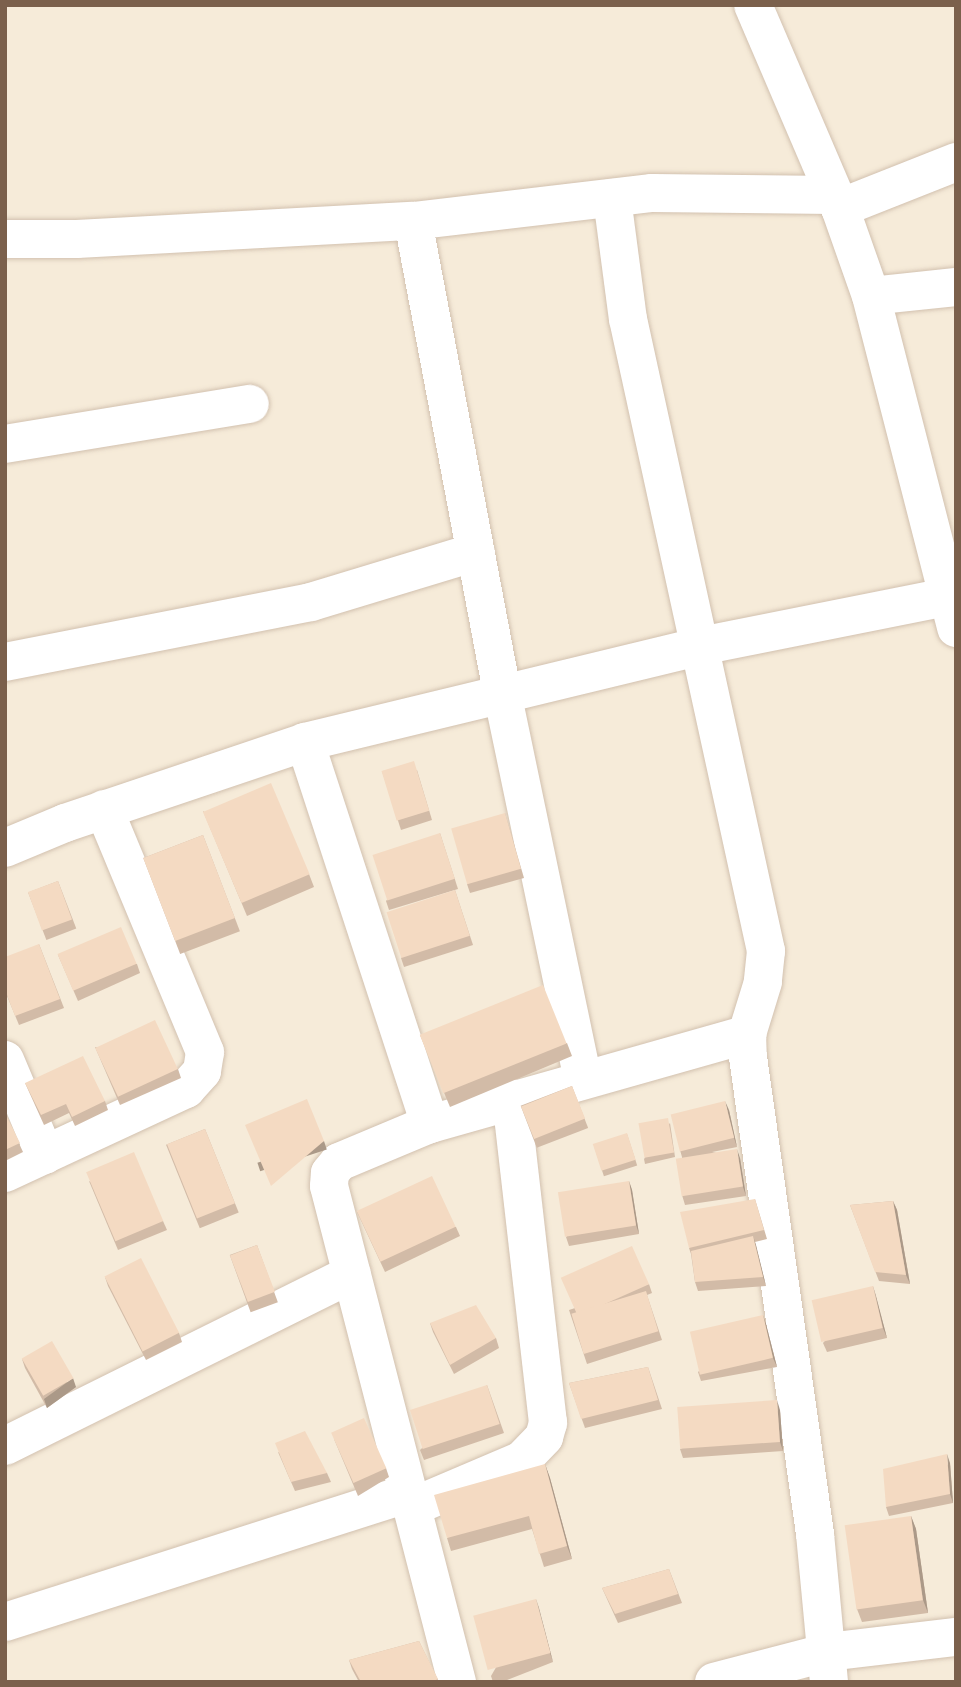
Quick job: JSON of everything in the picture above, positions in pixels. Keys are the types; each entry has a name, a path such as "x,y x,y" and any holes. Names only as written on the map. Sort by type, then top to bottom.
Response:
{"street":[{"path":"5,848 104,809 305,742 503,697 701,646 951,613 871,296 837,201 752,5"},
{"path":"5,239 77,239 413,221 652,193 837,201 956,162"},
{"path":"612,198 628,318 766,951 763,982 747,1034 829,1667"},
{"path":"413,221 503,697 583,1079"},
{"path":"871,296 956,287"},
{"path":"5,444 250,404"},
{"path":"5,662 311,602 476,552"},
{"path":"305,742 430,1124"},
{"path":"5,1173 186,1090 202,1071 205,1052 104,809"},
{"path":"457,1682 329,1186 330,1173 339,1162 430,1124 511,1098 747,1034"},
{"path":"5,1060 45,1155"},
{"path":"5,1622 410,1500 523,1460 544,1437 548,1423 511,1098"},
{"path":"5,1446 352,1274"},
{"path":"715,1682 829,1667 956,1637"}],"shaded area":[{"path":"5,5 956,5 956,1682 5,1682"}],"building":[{"path":"414,761 429,811 397,821 381,771"},
{"path":"271,783 310,874 242,903 203,812"},
{"path":"505,813 521,869 467,884 451,828"},
{"path":"440,833 455,879 387,901 372,855"},
{"path":"203,835 235,918 175,941 143,858"},
{"path":"58,881 72,920 42,930 28,892"},
{"path":"455,890 470,936 401,958 387,912"},
{"path":"121,927 137,964 73,991 57,954"},
{"path":"39,944 60,999 15,1016 5,990 5,957"},
{"path":"543,985 567,1043 443,1093 420,1035"},
{"path":"155,1020 178,1069 118,1097 95,1048"},
{"path":"83,1056 105,1101 72,1117 66,1104 41,1115 25,1083"},
{"path":"572,1086 585,1118 534,1139 521,1107"},
{"path":"307,1099 324,1141 271,1186 245,1125"},
{"path":"725,1101 734,1138 680,1151 671,1115"},
{"path":"5,1113 20,1143 5,1150"},
{"path":"668,1118 674,1152 645,1158 638,1123"},
{"path":"205,1129 235,1203 197,1219 167,1144"},
{"path":"627,1133 636,1160 601,1171 593,1144"},
{"path":"737,1149 743,1187 682,1196 676,1159"},
{"path":"134,1152 163,1221 115,1241 86,1172"},
{"path":"432,1176 456,1227 380,1262 357,1211"},
{"path":"629,1181 636,1225 565,1237 558,1192"},
{"path":"755,1199 764,1230 689,1248 680,1212"},
{"path":"893,1201 906,1275 875,1272 850,1205"},
{"path":"753,1236 763,1277 695,1282 691,1251"},
{"path":"257,1245 275,1292 248,1302 230,1255"},
{"path":"632,1246 649,1284 578,1316 561,1278"},
{"path":"141,1258 179,1333 143,1351 104,1277"},
{"path":"873,1286 883,1328 821,1342 812,1300"},
{"path":"646,1291 658,1331 584,1354 571,1314"},
{"path":"476,1305 496,1338 450,1365 430,1323"},
{"path":"763,1315 773,1358 700,1375 690,1332"},
{"path":"52,1341 74,1378 43,1396 22,1358"},
{"path":"648,1367 658,1400 581,1419 569,1383"},
{"path":"487,1385 500,1424 423,1449 410,1410"},
{"path":"777,1400 780,1442 680,1449 677,1407"},
{"path":"364,1418 386,1468 353,1483 331,1433"},
{"path":"305,1431 327,1473 291,1482 275,1443"},
{"path":"947,1454 950,1494 886,1507 883,1469"},
{"path":"545,1464 567,1546 539,1554 529,1516 447,1538 434,1495"},
{"path":"911,1516 923,1600 856,1609 845,1525"},
{"path":"669,1569 678,1594 615,1614 602,1588"},
{"path":"536,1599 550,1653 488,1670 473,1616"},
{"path":"419,1641 438,1679 432,1682 361,1682 349,1660"}]}
